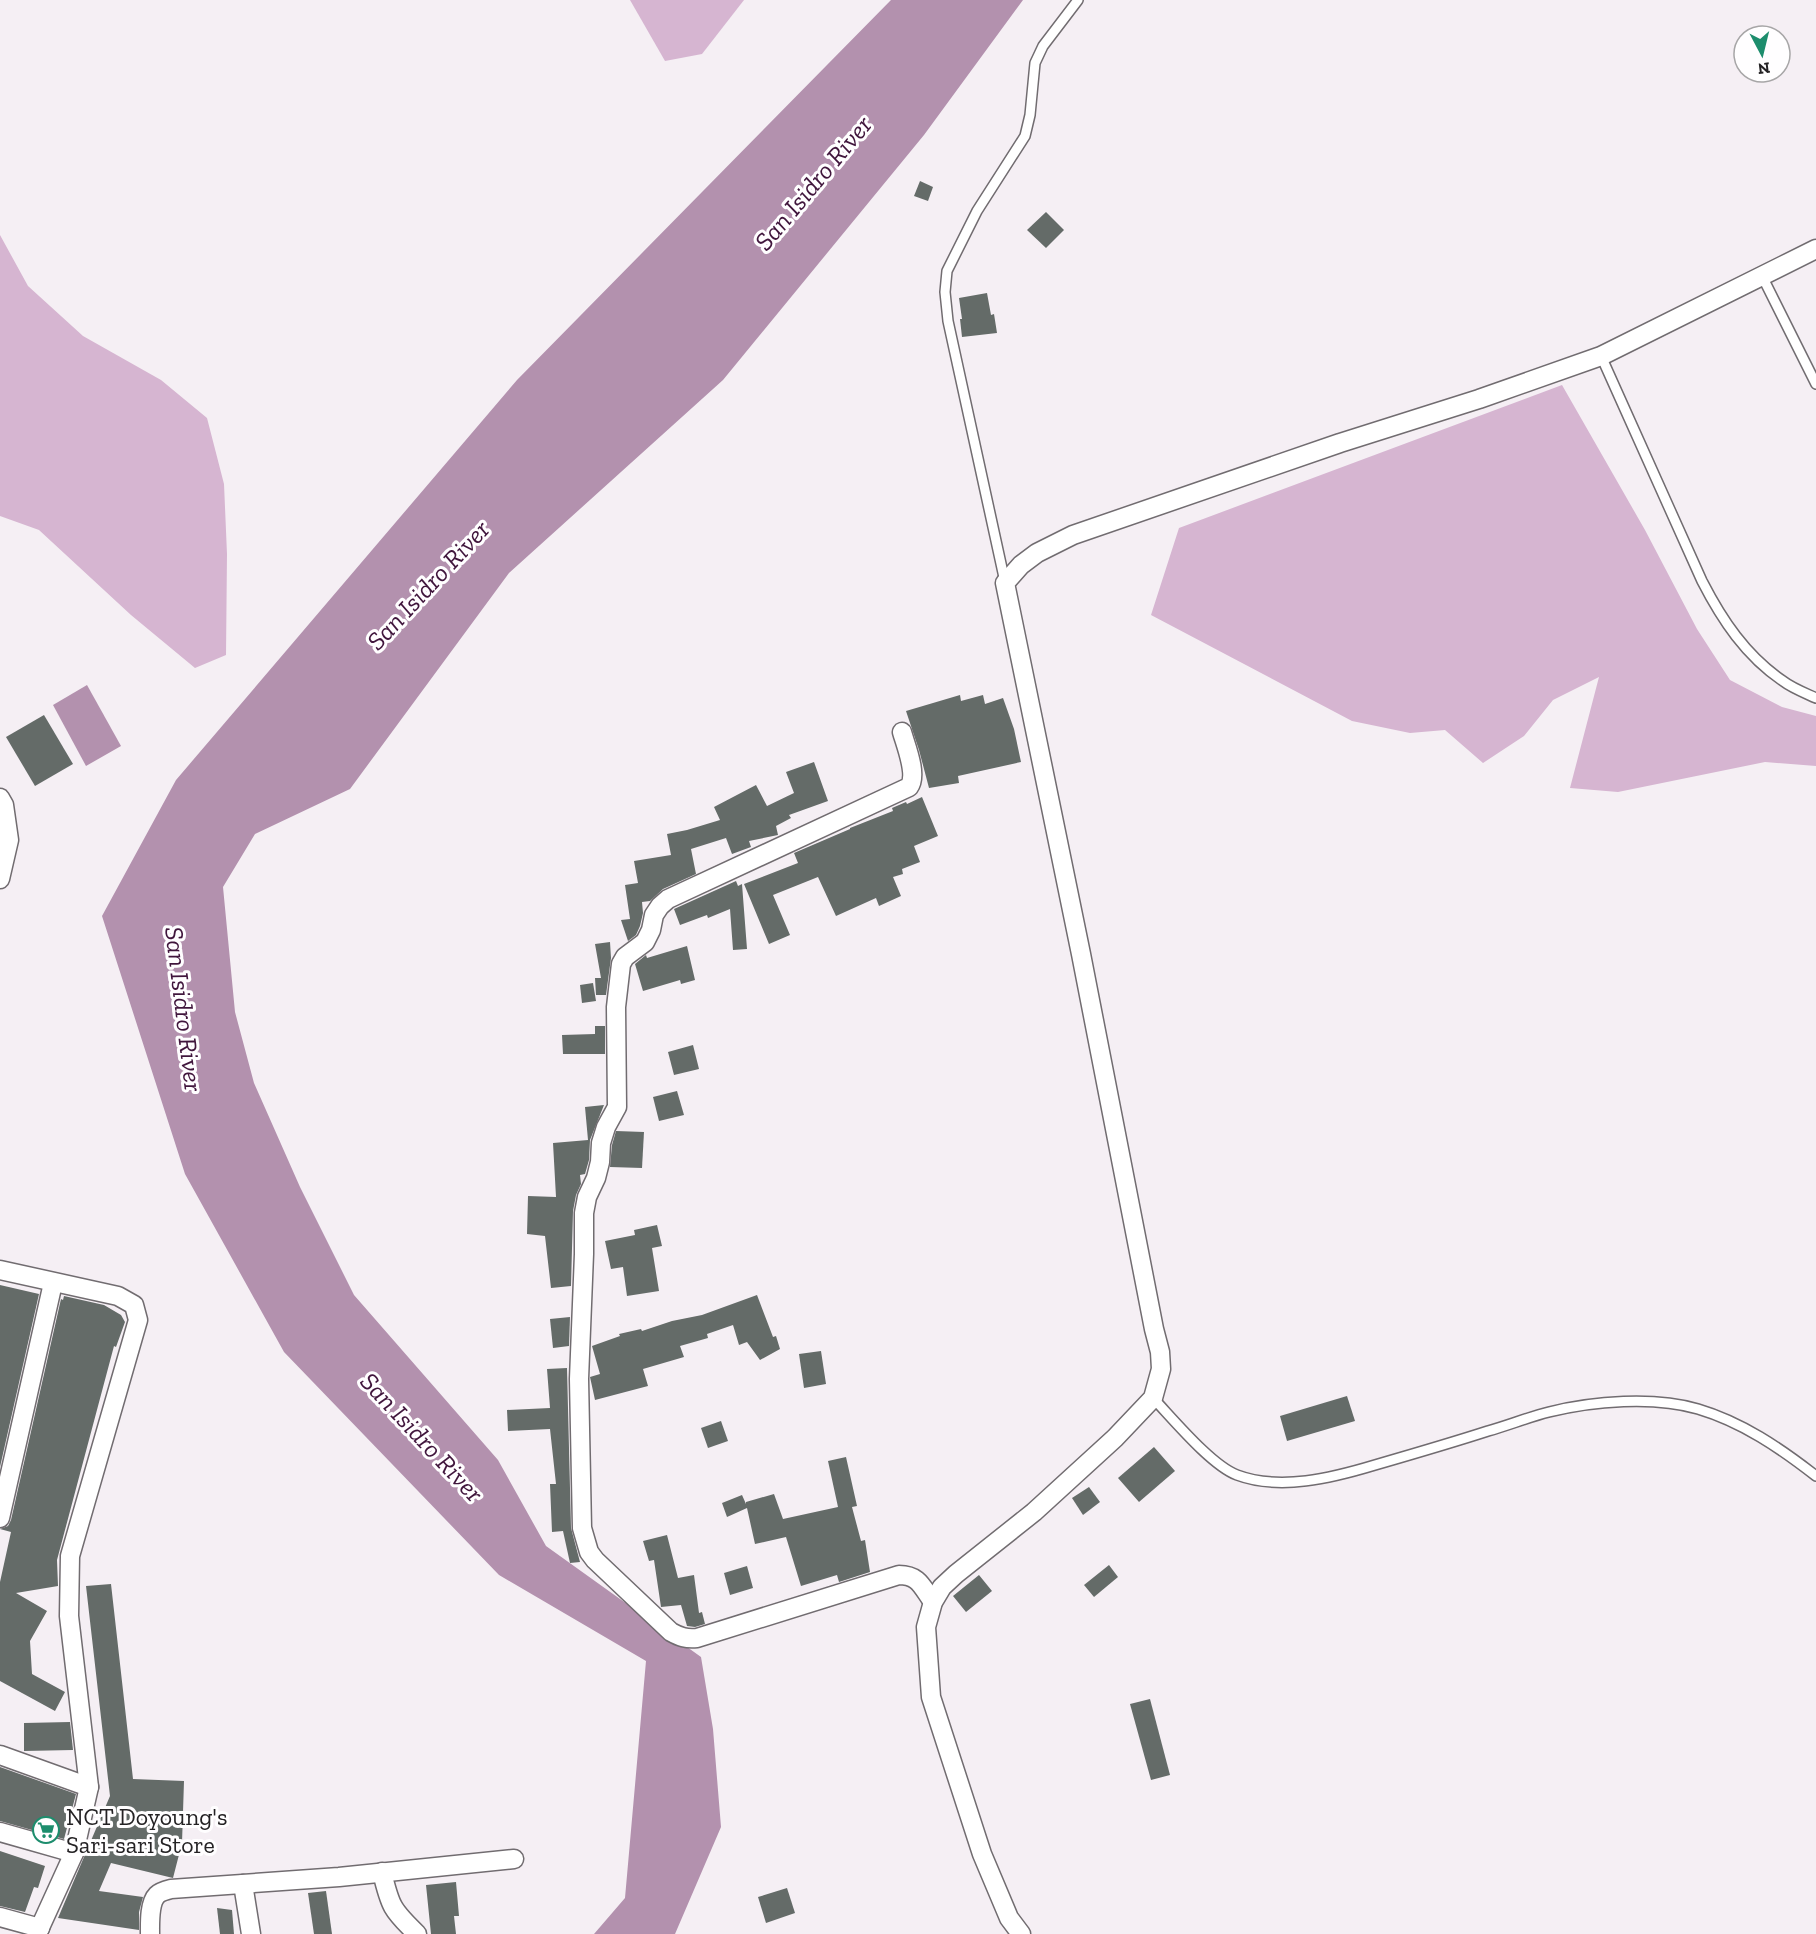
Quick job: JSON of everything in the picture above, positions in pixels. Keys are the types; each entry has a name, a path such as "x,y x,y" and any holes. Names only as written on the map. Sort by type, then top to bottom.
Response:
{"street":[{"path":"1021,1934 1009,1918 982,1854 931,1697 926,1627 933,1602 942,1587 1034,1512 1115,1438 1153,1398 1161,1369 1160,1352 1005,583 1020,565 1072,534 1340,443 1479,399 1600,356 1816,249"},
{"path":"902,732 913,773 913,781 909,787 668,898 654,915 645,942 625,957 621,964 616,1007 616,1107 601,1143 598,1170 585,1204 584,1214 579,1379 582,1528 589,1552 595,1560 671,1632 680,1637 697,1638 899,1575 916,1578 933,1602"},
{"path":"0,798 4,805 9,840 0,879"},
{"path":"0,1270 118,1296 134,1305 138,1320 70,1556 69,1616 90,1787 74,1853 39,1931 0,1917"},
{"path":"0,1518 53,1283"},
{"path":"0,1755 90,1787"},
{"path":"0,1832 74,1853"},
{"path":"150,1934 153,1902 158,1895 171,1889 514,1859"},
{"path":"382,1872 389,1902 394,1911 417,1934"},
{"path":"243,1884 251,1934"}],"lane":[{"path":"1005,583 948,321 945,292 947,271 976,211 1025,136 1030,115 1035,63 1043,46 1078,0"},
{"path":"1762,276 1816,384"},
{"path":"1600,356 1717,610 1737,639 1756,659 1784,682 1816,698"},
{"path":"1153,1398 1213,1460 1234,1474 1260,1482 1287,1482 1328,1477 1363,1469 1550,1412 1622,1402 1680,1405 1721,1417 1772,1443 1816,1476"}],"shaded area":[{"path":"630,0 744,0 702,54 665,61"},
{"path":"0,235 28,286 83,336 161,380 207,418 224,484 227,554 226,655 195,668 131,615 39,530 0,516"},
{"path":"1562,385 1645,530 1697,629 1730,680 1782,707 1816,716 1816,766 1765,762 1618,792 1570,788 1599,677 1553,700 1524,736 1483,763 1445,730 1410,733 1352,721 1151,615 1179,528"}],"water":[{"name":"San Isidro River","path":"891,0 1023,0 924,135 723,380 509,573 350,789 255,834 223,887 235,1012 254,1083 300,1187 354,1295 498,1460 546,1546 701,1657 713,1729 721,1827 675,1934 594,1934 625,1898 646,1661 499,1575 284,1352 185,1174 102,916 176,780 517,380"},
{"path":"87,685 121,746 86,766 53,705"}],"building":[{"path":"920,181 933,187 928,201 914,196"},
{"path":"1046,212 1064,230 1046,248 1027,230"},
{"path":"987,293 997,333 962,337 959,298"},
{"path":"960,695 961,701 983,695 985,704 1003,698 1014,729 1021,762 958,776 959,783 929,788 906,711"},
{"path":"44,715 73,764 35,786 6,737"},
{"path":"814,762 828,801 789,815 791,818 776,826 778,835 749,841 751,847 732,854 726,838 691,849 696,874 663,889 650,901 642,902 643,913 640,926 636,935 628,941 621,920 630,919 625,885 638,883 634,861 671,855 667,834 720,820 714,807 756,785 767,806 794,793 786,772"},
{"path":"922,797 938,836 914,846 920,862 902,869 903,874 893,877 901,896 879,906 876,898 836,916 818,877 773,895 790,935 769,944 744,884 798,863 794,853 893,811 892,808"},
{"path":"736,881 738,886 742,884 747,949 733,950 730,909 708,918 707,915 680,925 674,909"},
{"path":"610,942 611,958 606,995 596,995 595,978 601,978 595,944"},
{"path":"687,946 695,980 681,984 680,980 643,991 635,964 646,955 647,958"},
{"path":"593,983 596,1001 582,1003 580,985"},
{"path":"595,1026 605,1026 605,1054 563,1054 562,1035 595,1034"},
{"path":"693,1045 699,1069 674,1075 668,1052"},
{"path":"677,1091 684,1115 659,1121 653,1097"},
{"path":"604,1105 590,1140 589,1160 585,1174 580,1175 581,1184 573,1211 571,1286 551,1288 545,1236 527,1234 528,1196 556,1197 553,1143 588,1140 585,1107"},
{"path":"616,1131 644,1132 642,1168 610,1167"},
{"path":"657,1225 662,1246 652,1248 659,1291 627,1296 623,1267 611,1269 605,1241 635,1235 634,1230"},
{"path":"0,1285 39,1294 0,1467"},
{"path":"757,1295 780,1349 760,1360 747,1342 739,1345 733,1325 707,1334 708,1338 680,1346 684,1357 643,1369 648,1386 595,1400 590,1377 600,1374 592,1346 620,1336 619,1334 641,1329 642,1331 672,1321 702,1315"},
{"path":"64,1296 104,1305 121,1315 125,1322 116,1347 114,1346 57,1560 58,1586 16,1593 47,1611 30,1641 32,1674 65,1692 55,1711 0,1681 0,1582 11,1532 0,1529 8,1526 11,1520 61,1299 63,1300"},
{"path":"570,1317 569,1346 553,1348 550,1319"},
{"path":"821,1351 826,1384 804,1388 799,1354"},
{"path":"567,1368 571,1528 580,1562 570,1563 563,1531 552,1532 550,1484 556,1484 550,1429 508,1431 507,1410 550,1408 547,1369"},
{"path":"1347,1396 1355,1421 1287,1441 1280,1416"},
{"path":"721,1421 728,1441 708,1448 701,1428"},
{"path":"1154,1447 1175,1471 1139,1502 1118,1478"},
{"path":"846,1457 857,1506 852,1507 861,1541 865,1540 870,1572 839,1582 837,1575 801,1586 786,1537 755,1544 747,1508 727,1517 722,1503 742,1495 746,1504 746,1502 774,1494 783,1519 838,1507 828,1461"},
{"path":"1089,1487 1100,1502 1083,1515 1072,1498"},
{"path":"667,1535 678,1578 694,1575 699,1613 702,1612 705,1624 695,1627 687,1626 681,1605 661,1607 654,1560 649,1561 643,1541"},
{"path":"1109,1565 1118,1577 1094,1597 1084,1585"},
{"path":"747,1566 753,1588 730,1595 724,1573"},
{"path":"979,1575 992,1591 966,1612 953,1596"},
{"path":"111,1584 133,1779 184,1781 182,1843 173,1878 111,1863 99,1891 143,1897 139,1912 139,1930 58,1918 110,1796 86,1586"},
{"path":"1150,1699 1170,1775 1151,1780 1130,1704"},
{"path":"70,1722 73,1750 24,1751 24,1723"},
{"path":"0,1767 76,1794 64,1839 0,1821"},
{"path":"0,1851 45,1866 38,1888 34,1887 25,1912 0,1906"},
{"path":"456,1882 459,1916 454,1916 456,1934 431,1934 426,1885"},
{"path":"787,1888 795,1913 766,1923 758,1897"},
{"path":"326,1891 332,1934 314,1934 308,1893"},
{"path":"217,1908 232,1910 234,1934 220,1934"}],"place":[{"name":"NCT Doyoung's Sari-sari Store","path":"46,1830"}]}
